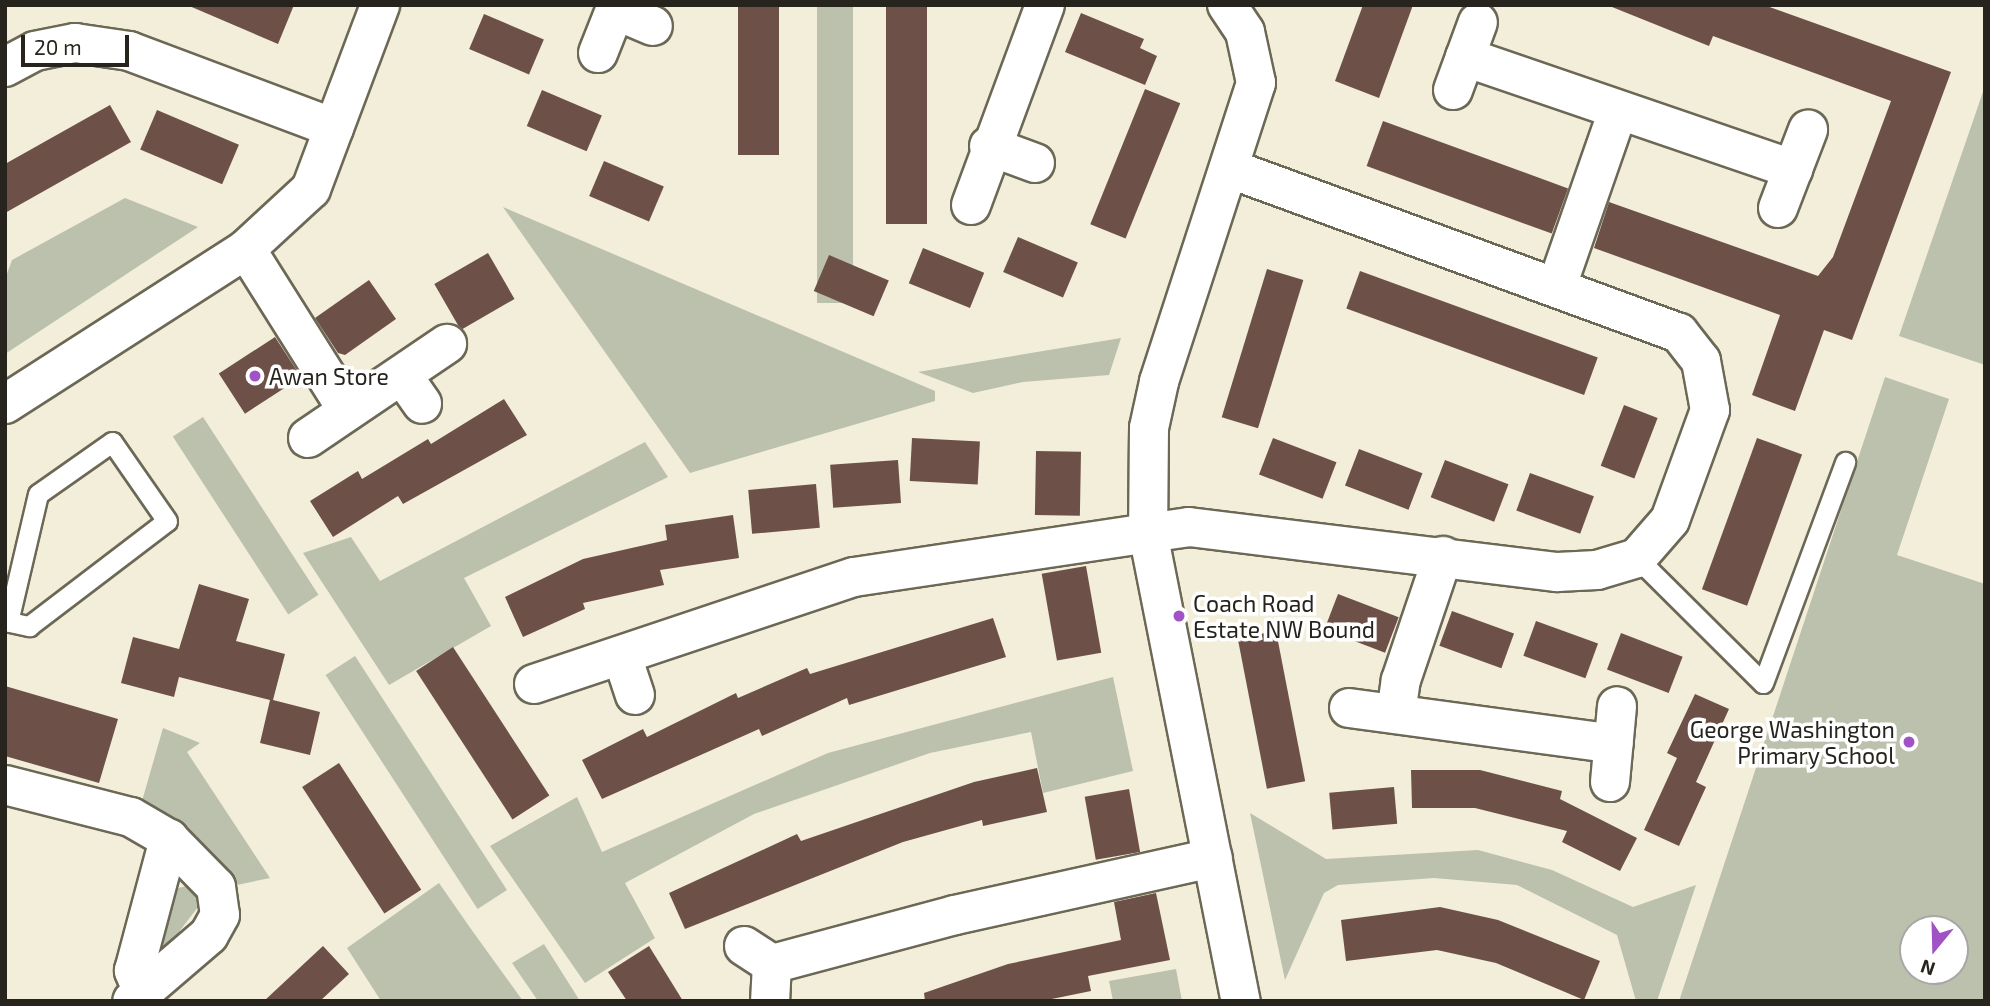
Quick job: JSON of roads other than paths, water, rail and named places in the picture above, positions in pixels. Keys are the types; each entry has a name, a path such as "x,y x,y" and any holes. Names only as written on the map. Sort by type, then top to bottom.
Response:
{"street":[{"path":"5,404 246,249 311,189 380,5"},
{"path":"971,205 989,145 1045,5"},
{"path":"1227,5 1245,32 1256,83 1173,331 1149,428 1148,533 1241,1001"},
{"path":"598,53 616,7 653,26"},
{"path":"1478,22 1459,74 1618,111 1793,169"},
{"path":"5,67 35,51 75,43 130,51 334,128"},
{"path":"1556,286 1618,111"},
{"path":"1778,208 1808,130"},
{"path":"989,145 1035,163"},
{"path":"534,684 854,578 1189,527 1557,572 1597,570 1637,558 1670,520 1710,410 1709,383 1702,361 1678,333 1229,168"},
{"path":"246,249 348,411"},
{"path":"308,438 348,411 412,389 447,344"},
{"path":"1396,714 1401,680 1443,556"},
{"path":"622,656 635,695"},
{"path":"1610,782 1617,706"},
{"path":"1349,708 1614,744"},
{"path":"5,785 131,817 169,839 216,887 220,915 186,959 137,995 134,971 169,839"},
{"path":"770,1001 758,955 1213,858"}],"lane":[{"path":"112,442 167,521 29,626 6,621 38,494 112,442"},
{"path":"1637,558 1763,683 1844,462"}],"place":[{"name":"Awan Store","path":"255,376"},
{"name":"Coach Road Estate NW Bound","path":"1179,616"},
{"name":"George Washington Primary School","path":"1909,742"}]}
